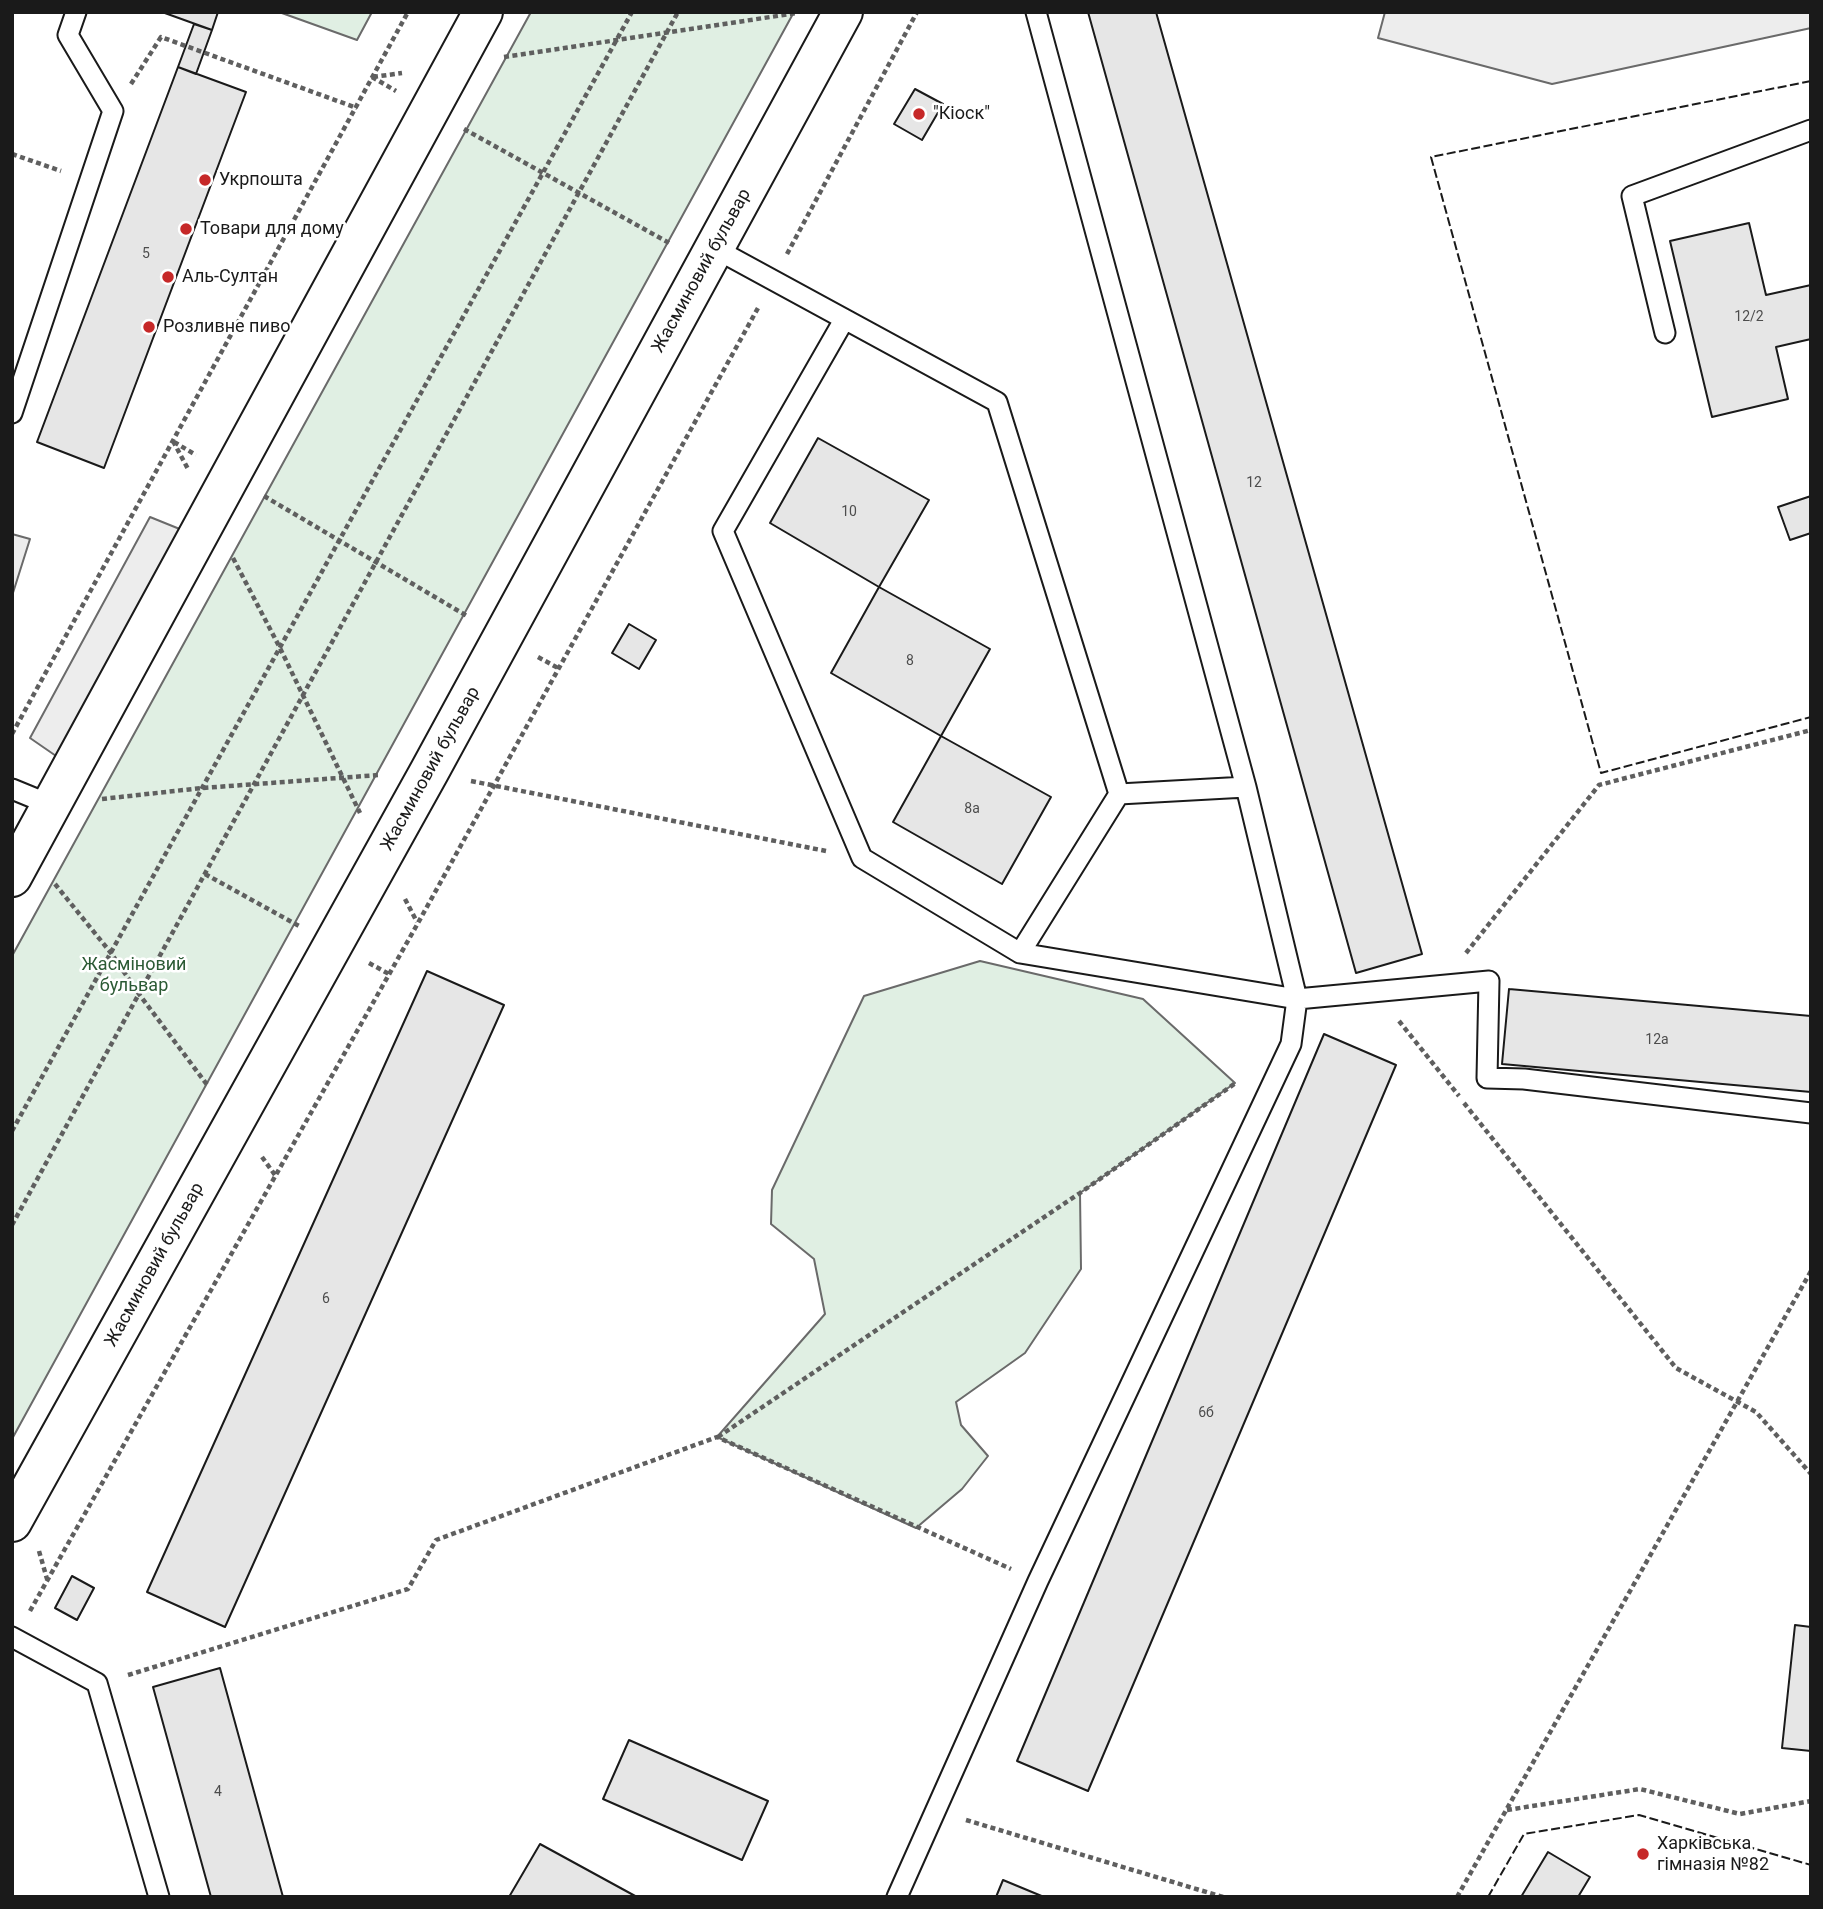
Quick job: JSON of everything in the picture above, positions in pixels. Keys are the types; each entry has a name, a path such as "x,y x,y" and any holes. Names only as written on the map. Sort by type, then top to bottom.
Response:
{"street":[{"path":"20,863 483,12"},
{"name":"Жасминовий бульвар","path":"12,1522 383,856 843,12"}],"lane":[{"path":"12,413 113,111 68,35 76,12"},
{"path":"897,1897 1038,1581 1291,1044 1297,999 1246,787 1036,12"},
{"path":"1665,333 1632,196 1811,130"},
{"path":"710,256 773,279 998,402 1119,794 1020,953"},
{"path":"844,320 723,531 862,858 1020,953 1297,999 1489,981 1487,1078 1524,1079 1811,1113"},
{"path":"1119,794 1246,787"},
{"path":"12,789 51,805"},
{"path":"14,1637 97,1683 159,1897"}],"path":[{"path":"12,734 408,12"},
{"path":"12,1131 632,12"},
{"path":"12,1225 678,12"},
{"path":"372,78 799,12"},
{"path":"14,1637 418,923 917,12"},
{"path":"113,111 161,37 357,108"},
{"path":"372,78 579,193 710,256"},
{"path":"12,154 90,181"},
{"path":"173,441 375,563 558,668"},
{"path":"173,441 418,923"},
{"path":"1440,986 1599,785 1811,730"},
{"path":"20,863 111,953 275,1175"},
{"path":"1376,992 1676,1368 1756,1412 1811,1474"},
{"path":"117,1678 408,1589 436,1540 717,1437 1080,1193 1291,1044"},
{"path":"1457,1897 1811,1271"},
{"path":"717,1437 1038,1581"},
{"path":"1506,1810 1640,1789 1740,1814 1811,1801"},
{"path":"936,1810 1223,1897"}],"green space":[{"path":"279,12 372,12 357,40"},
{"name":"Жасміновий бульвар","path":"531,12 794,12 12,1439 12,956"},
{"path":"980,961 1143,999 1235,1083 1080,1193 1081,1269 1025,1353 956,1402 961,1425 988,1456 962,1489 916,1528 717,1437 825,1314 814,1259 771,1224 772,1190 864,996"}],"shaded area":[{"path":"1385,12 1811,12 1811,28 1552,84 1378,38"},
{"path":"150,517 197,536 72,767 30,738"},
{"path":"12,534 30,539 12,596"}],"building":[{"path":"162,12 218,12 212,30"},
{"path":"1088,12 1156,12 1422,954 1356,973"},
{"path":"194,24 212,30 196,74 178,67"},
{"path":"178,67 246,92 104,468 37,442"},
{"name":"\"Кіоск\"","path":"915,89 943,104 922,140 894,124"},
{"path":"1749,223 1766,295 1811,285 1811,339 1776,347 1788,399 1712,417 1670,241"},
{"path":"818,438 929,500 879,587 770,523"},
{"path":"1811,496 1811,533 1790,540 1778,507"},
{"path":"879,587 990,649 941,736 831,673"},
{"path":"629,624 656,640 639,669 612,653"},
{"path":"941,736 1051,797 1002,884 893,822"},
{"path":"427,971 504,1005 225,1627 147,1592"},
{"path":"1509,989 1811,1016 1811,1092 1502,1064"},
{"path":"1324,1034 1396,1065 1088,1791 1017,1761"},
{"path":"72,1576 94,1588 77,1620 55,1608"},
{"path":"1795,1625 1811,1627 1811,1751 1782,1748"},
{"path":"220,1668 283,1897 211,1897 153,1687"},
{"path":"629,1740 768,1801 742,1860 603,1799"},
{"path":"540,1844 637,1897 509,1897"},
{"path":"1548,1852 1590,1877 1578,1897 1521,1897"},
{"path":"1003,1880 1044,1897 996,1897"}],"fence":[{"path":"1811,81 1431,157 1601,773 1811,717"},
{"path":"1488,1897 1524,1834 1639,1815 1811,1865"}],"place":[{"name":"\"Кіоск\"","path":"919,114"},
{"name":"Укрпошта","path":"205,180"},
{"name":"Товари для дому","path":"186,229"},
{"name":"Аль-Султан","path":"168,277"},
{"name":"Розливне пиво","path":"149,327"},
{"name":"Харківська гімназія №82","path":"1643,1854"}]}
